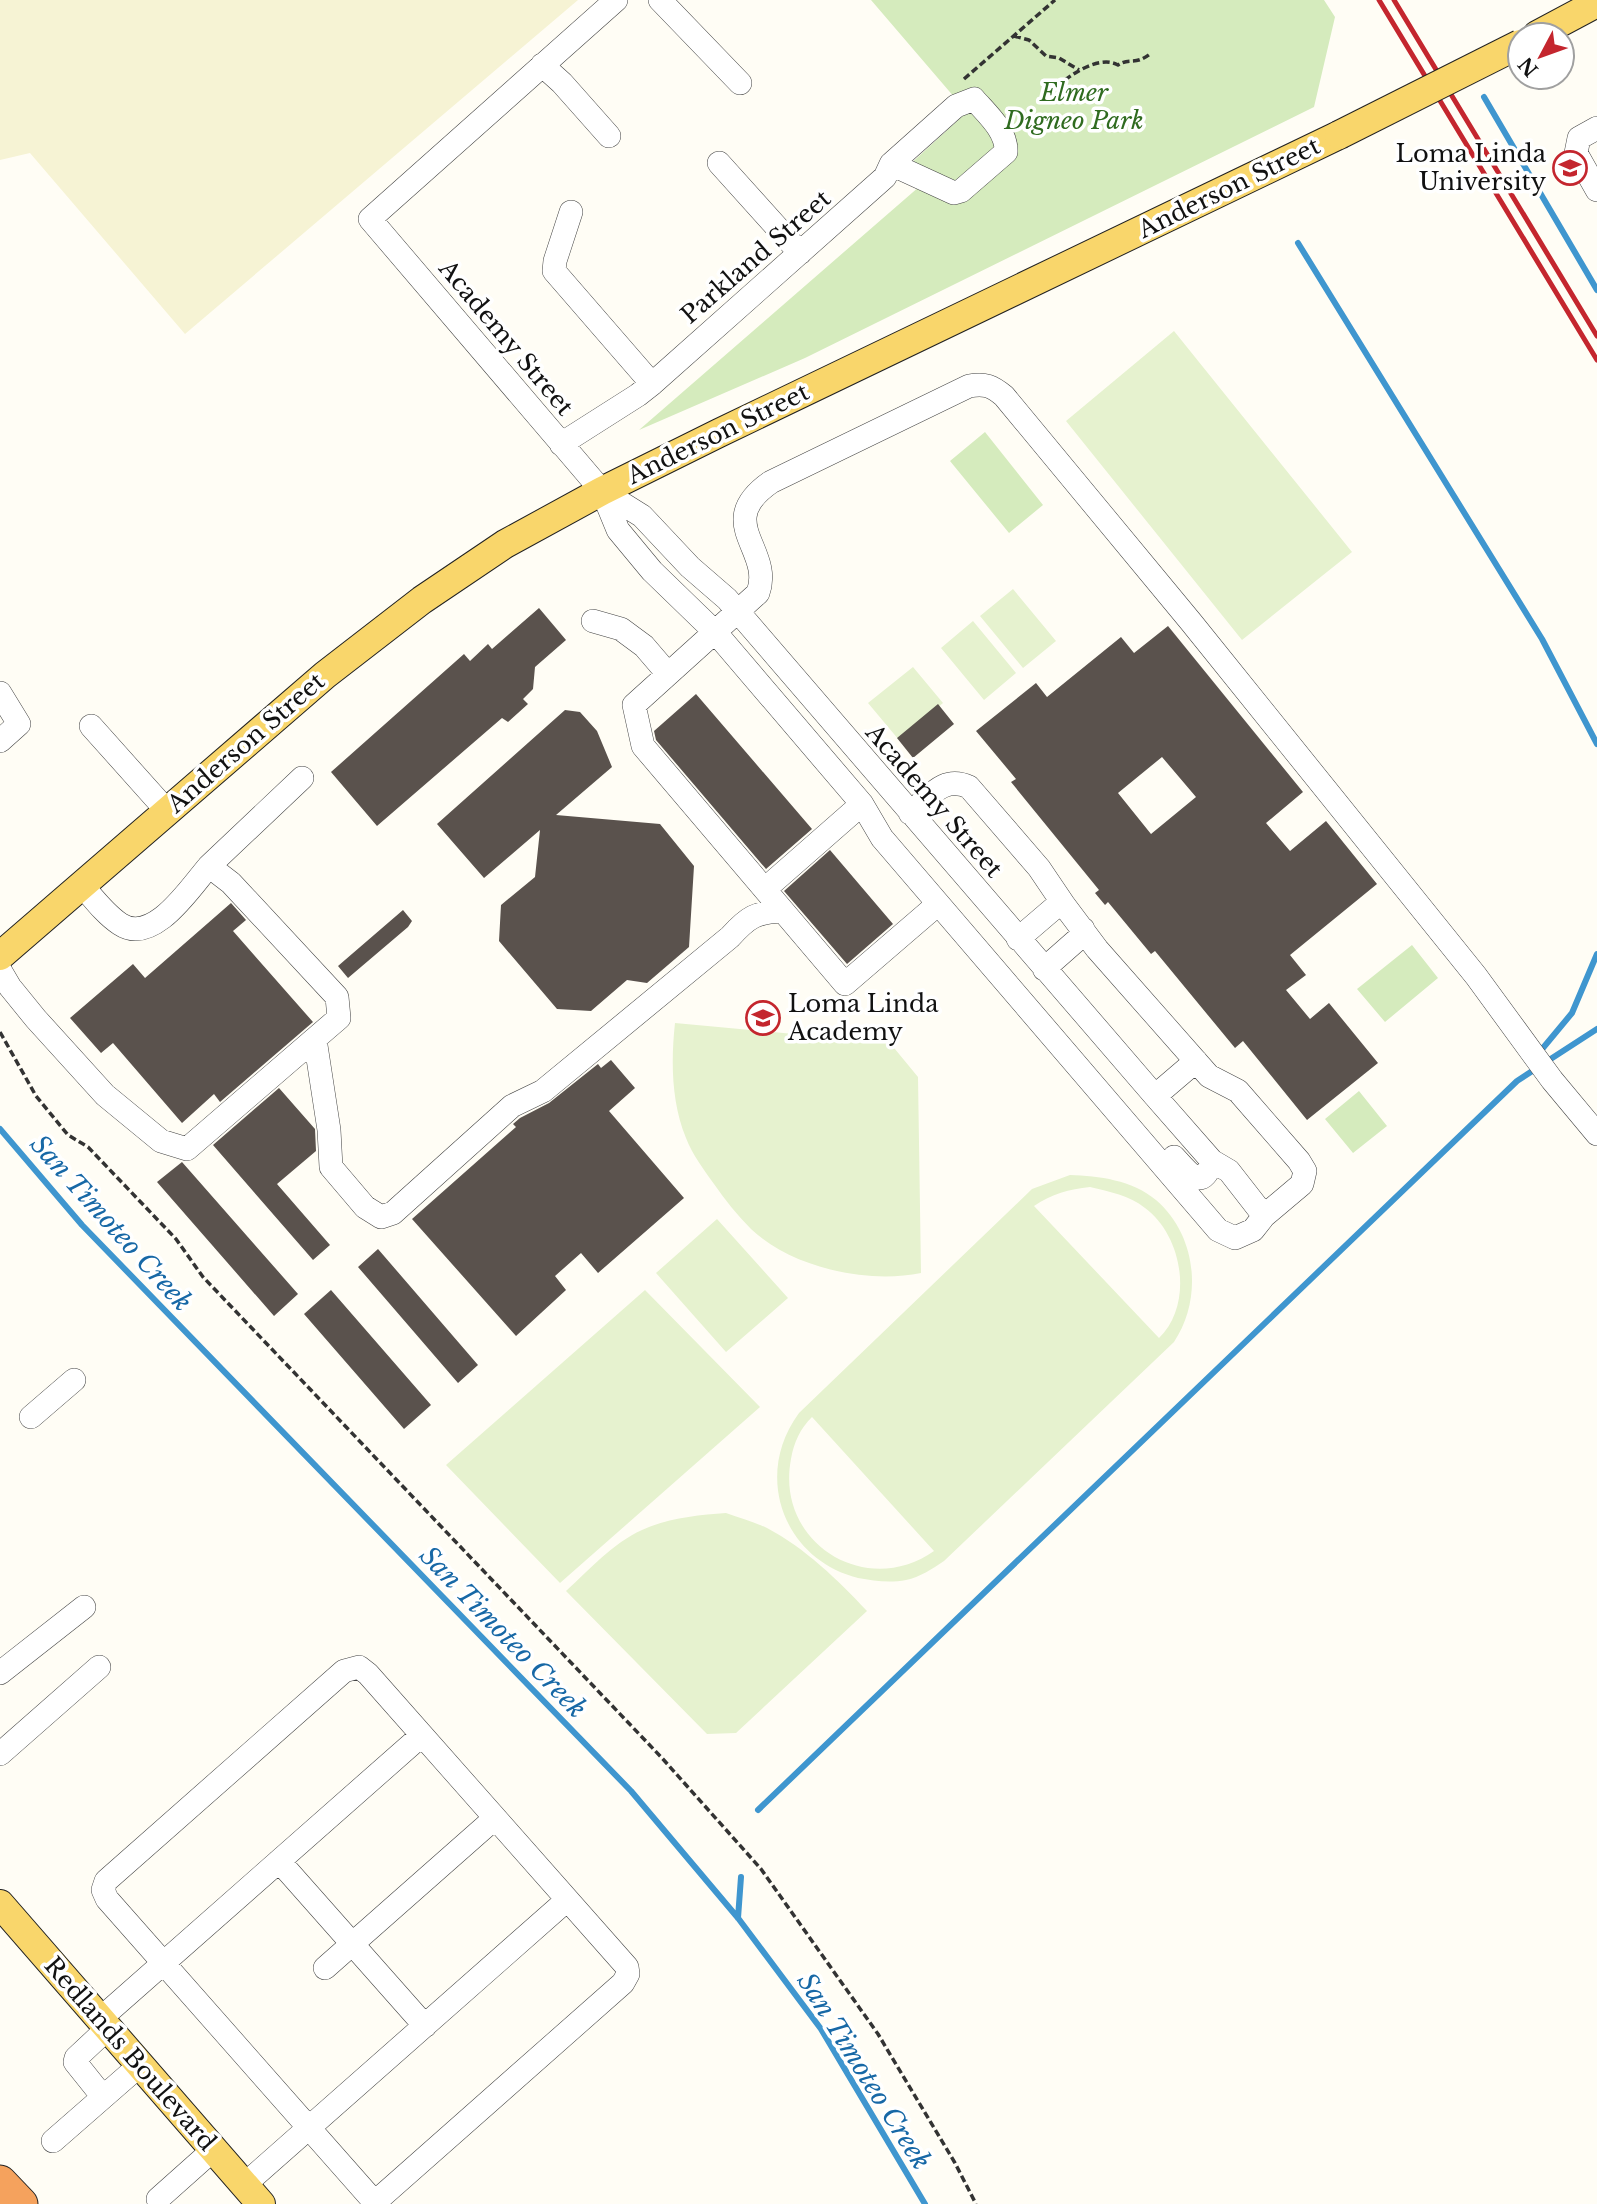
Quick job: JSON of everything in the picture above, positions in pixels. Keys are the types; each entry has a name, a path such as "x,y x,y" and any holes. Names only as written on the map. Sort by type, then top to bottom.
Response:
{"highway":[{"path":"0,2182 21,2204"}],"main road":[{"path":"1563,21 1597,3"},
{"name":"Anderson Street","path":"0,956 325,675 422,600 505,544 602,491 1339,135 1506,51"},
{"name":"Redlands Boulevard","path":"0,1904 252,2194"}],"street":[{"path":"609,136 562,83 542,65 616,0"},
{"path":"660,0 740,83"},
{"name":"Academy Street","path":"542,65 370,219 602,491 642,516 690,567 727,599 1155,1096 1212,1161 1228,1171 1264,1216 1253,1230 1235,1238 1218,1230 882,838 862,804 716,633 652,571 618,530 602,491"},
{"path":"891,164 954,193 961,191 1006,152 1006,141 990,117 966,92"},
{"name":"Parkland Street","path":"561,444 652,384 885,177 891,164 956,106 966,92"},
{"path":"1597,128 1579,138 1576,153 1597,190"},
{"path":"719,163 800,253"},
{"path":"571,212 554,271 652,384"},
{"path":"938,904 845,984 643,746 634,705 758,593 760,574 745,525 746,509 756,493 771,482 969,386 982,384 992,386 1004,396 1199,633 1476,976 1524,1044 1597,1134"},
{"path":"593,621 621,629 644,646 668,674"},
{"path":"0,693 19,724 0,741"},
{"path":"91,726 167,811"},
{"path":"82,885 106,913 123,927 144,930 162,919 209,866 302,778"},
{"path":"910,813 944,784 956,781 969,787 1039,868 1083,929 1209,1076 1238,1091 1305,1171 1302,1184 1264,1216"},
{"path":"765,889 862,804"},
{"name":"Academy Street","path":"862,804 894,829 1190,1175 1203,1177 1209,1171 1212,1161"},
{"path":"0,970 36,1019 105,1095 161,1141 187,1149 339,1018 337,997 231,883 209,866"},
{"path":"1018,939 1053,909 1064,905"},
{"path":"315,1039 329,1130 331,1167 365,1207 381,1217 393,1213 512,1106 543,1091 730,937 746,919 764,912 783,911"},
{"path":"1044,969 1079,939 1083,929"},
{"path":"1155,1096 1196,1061"},
{"path":"31,1417 74,1380"},
{"path":"0,1673 84,1607"},
{"path":"0,1755 99,1667"},
{"path":"359,1667 495,1818 626,1967 628,1974 613,1993 382,2196 370,2197 107,1899 103,1890 106,1881 344,1671 359,1667"},
{"path":"103,2097 75,2062 76,2057 104,2023 163,1963 422,1735"},
{"path":"325,1968 495,1818"},
{"path":"279,1861 425,2026"},
{"path":"252,2194 309,2128 567,1900"},
{"path":"53,2141 140,2064"},
{"path":"158,2199 213,2150"}],"path":[{"path":"966,92 1014,36 1055,0"},
{"path":"1014,36 1029,40 1046,56 1059,58 1079,71"},
{"path":"1065,80 1079,71 1108,61 1118,65 1124,61 1140,61 1150,54"},
{"path":"0,1032 36,1096 68,1135 88,1147 167,1230 203,1277 662,1758 761,1869 878,2034 955,2163 976,2204"}],"shaded area":[{"path":"0,0 578,0 185,334 30,153 0,160"}],"green space":[{"name":"Elmer Digneo Park","path":"871,0 1324,0 1335,17 1314,107 805,358 639,430 920,186 906,168 967,112"},
{"path":"1174,331 1352,552 1242,640 1066,421"},
{"path":"985,432 1043,505 1009,533 950,461"},
{"path":"1013,589 1056,641 1023,668 980,616"},
{"path":"973,621 1016,673 984,700 941,648"},
{"path":"913,667 943,703 899,740 868,703"},
{"path":"1412,945 1438,978 1385,1022 1357,989"},
{"path":"675,1023 890,1043 918,1077 921,1273 877,1276 831,1270 787,1254 751,1229 718,1190 686,1138 677,1110 673,1081"},
{"path":"1359,1091 1387,1126 1353,1153 1325,1119"},
{"path":"1070,1175 1115,1180 1137,1188 1156,1200 1170,1214 1187,1249 1192,1287 1183,1325 1174,1342 944,1561 916,1577 894,1581 858,1578 832,1568 811,1553 794,1534 783,1512 778,1487 778,1462 785,1437 799,1413 1032,1189","holes":["1090,1187 1119,1194 1139,1204 1158,1220 1168,1235 1175,1252 1180,1289 1170,1324 1159,1338 1034,1206 1061,1193","812,1417 934,1551 908,1564 881,1569 855,1565 831,1554 811,1538 797,1516 790,1489 794,1447 801,1431"]},
{"path":"717,1219 788,1298 726,1352 656,1273"},
{"path":"645,1290 760,1407 560,1583 446,1465"},
{"path":"726,1513 767,1528 795,1545 833,1576 867,1611 736,1733 707,1734 566,1591 611,1549 631,1535 673,1520"}],"building":[{"path":"539,608 566,640 535,667 533,689 523,699 528,704 508,722 502,718 377,826 331,772 464,654 470,661 488,644 492,649"},
{"path":"1168,626 1303,792 1266,823 1290,851 1326,821 1377,884 1290,955 1306,975 1286,990 1310,1019 1329,1003 1378,1063 1307,1120 1243,1041 1235,1048 1155,951 1151,954 1108,902 1105,905 1095,893 1099,890 1011,782 1016,779 976,731 1036,683 1047,697 1121,637 1134,653","holes":["1162,757 1196,797 1151,834 1118,793"]},
{"path":"696,694 812,829 766,869 656,740 654,731"},
{"path":"938,704 954,724 913,758 897,738"},
{"path":"565,710 580,712 597,731 612,767 556,815 660,824 694,866 689,947 647,983 627,980 591,1011 557,1009 499,941 501,905 535,877 540,830 484,878 437,824"},
{"path":"830,850 893,924 847,964 784,891"},
{"path":"231,903 246,920 233,931 313,1022 220,1102 214,1094 182,1123 113,1043 101,1053 70,1018 133,964 145,978"},
{"path":"403,910 412,921 408,927 348,978 338,966"},
{"path":"611,1060 635,1088 609,1111 684,1198 598,1273 581,1253 555,1276 566,1290 516,1336 412,1219 516,1127 513,1124 520,1118 549,1103 598,1064 601,1068"},
{"path":"279,1088 315,1129 316,1151 277,1184 330,1245 313,1260 213,1145"},
{"path":"182,1162 298,1294 274,1316 157,1182"},
{"path":"378,1249 478,1365 458,1383 358,1267"},
{"path":"331,1290 431,1405 404,1429 304,1314"}],"waterway":[{"path":"1484,97 1597,290"},
{"path":"1298,243 1542,639 1597,744"},
{"path":"1538,1054 1572,1013 1597,954"},
{"path":"1546,1062 1597,1029"},
{"path":"758,1810 1517,1081 1537,1068"},
{"name":"San Timoteo Creek","path":"0,1129 82,1225 631,1791 738,1918 821,2029 925,2204"},
{"path":"738,1918 741,1877"}],"railway":[{"path":"1379,0 1597,360"},
{"path":"1394,0 1597,336"}],"place":[{"name":"Loma Linda University","path":"1570,168"},
{"name":"Loma Linda Academy","path":"763,1018"}]}
